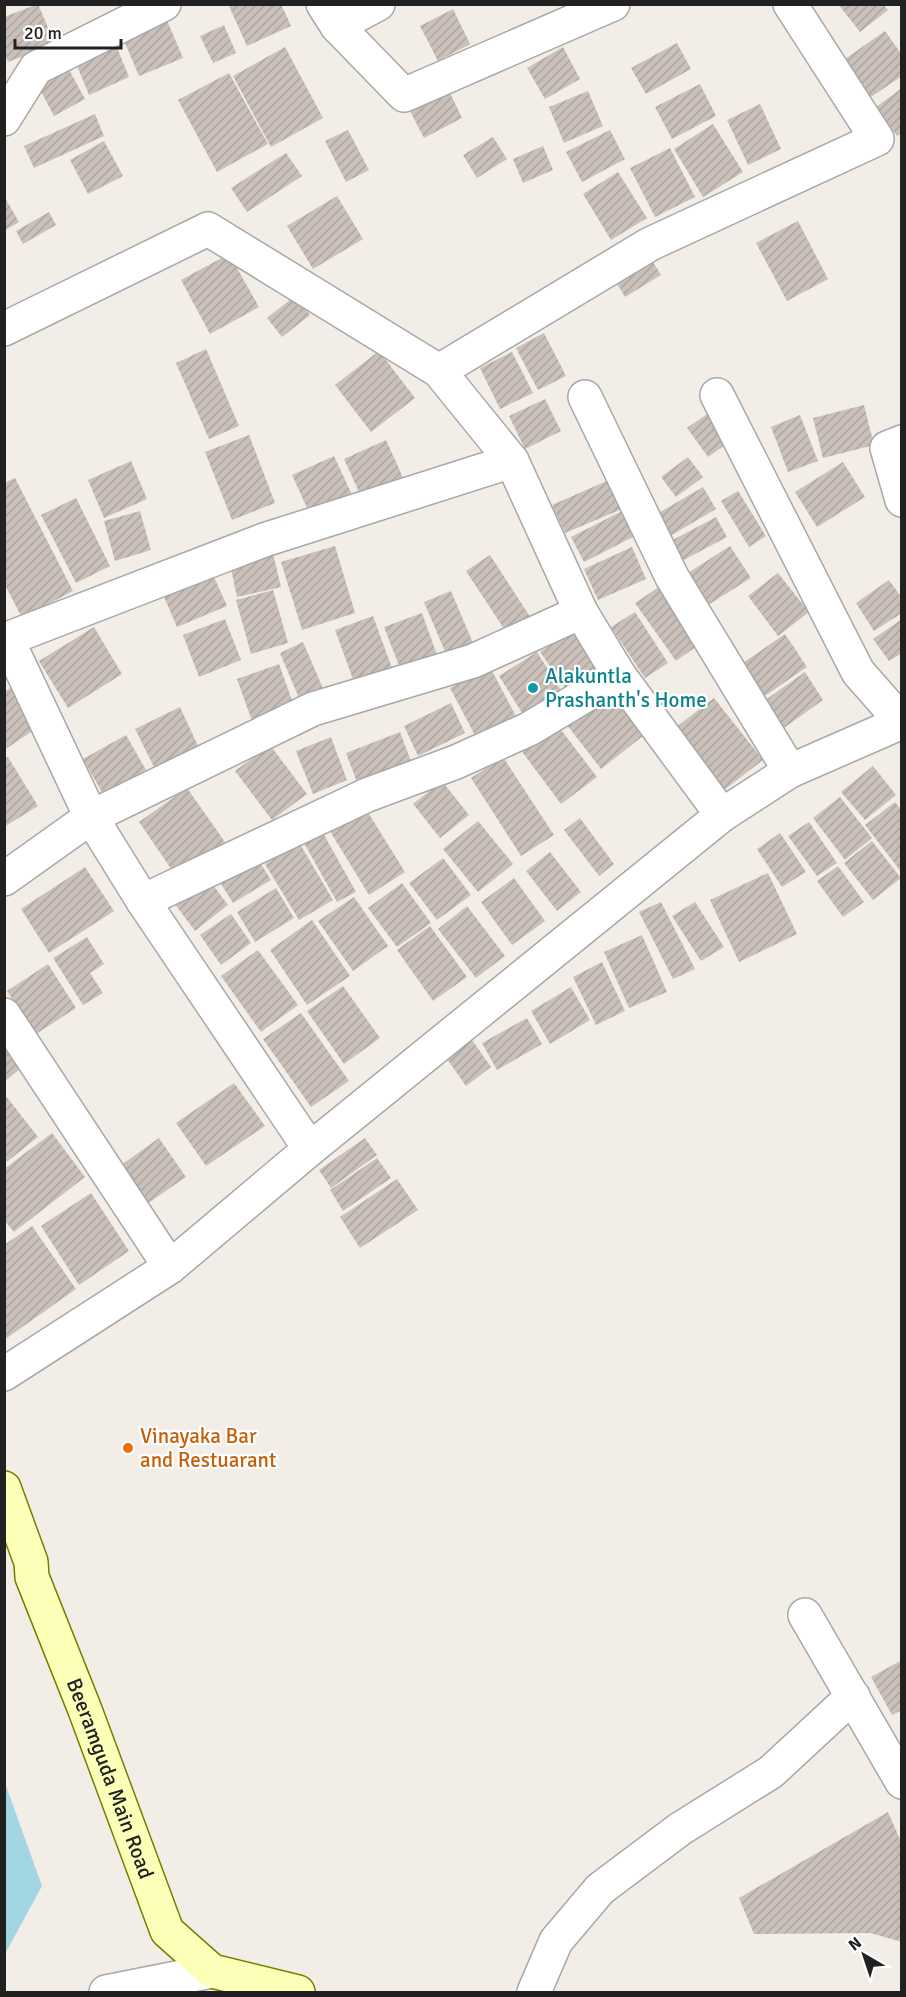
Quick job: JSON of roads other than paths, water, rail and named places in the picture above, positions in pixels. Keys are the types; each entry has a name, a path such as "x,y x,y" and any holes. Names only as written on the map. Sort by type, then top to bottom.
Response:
{"main road":[{"name":"Beeramguda Main Road","path":"4,1488 31,1562 32,1577 85,1710 167,1931 212,1971 298,1992"}],"street":[{"path":"4,120 36,68 164,4"},
{"path":"378,4 330,15 404,95 613,4"},
{"path":"439,371 650,244 877,139 790,4"},
{"path":"4,329 208,229 439,371 512,461 581,612 619,675 723,816"},
{"path":"4,1374 170,1268 310,1149 723,816 790,771 902,722 858,672 717,395"},
{"path":"585,397 672,577 790,771"},
{"path":"902,442 887,448 902,500"},
{"path":"310,1149 142,901 91,817 7,639 264,540 512,461"},
{"path":"4,879 91,817 313,710 473,661 581,612"},
{"path":"142,901 367,795 456,762 529,729 619,675"},
{"path":"4,1016 170,1268"},
{"path":"806,1615 902,1782"},
{"path":"534,1992 556,1941 600,1889 680,1829 771,1772 853,1696"},
{"path":"106,1992 212,1971"}],"water":[{"path":"5,1783 42,1886 4,1954"}],"place":[{"name":"Alakuntla Prashanth's Home","path":"533,688"},
{"name":"Vinayaka Bar and Restuarant","path":"128,1448"}]}
